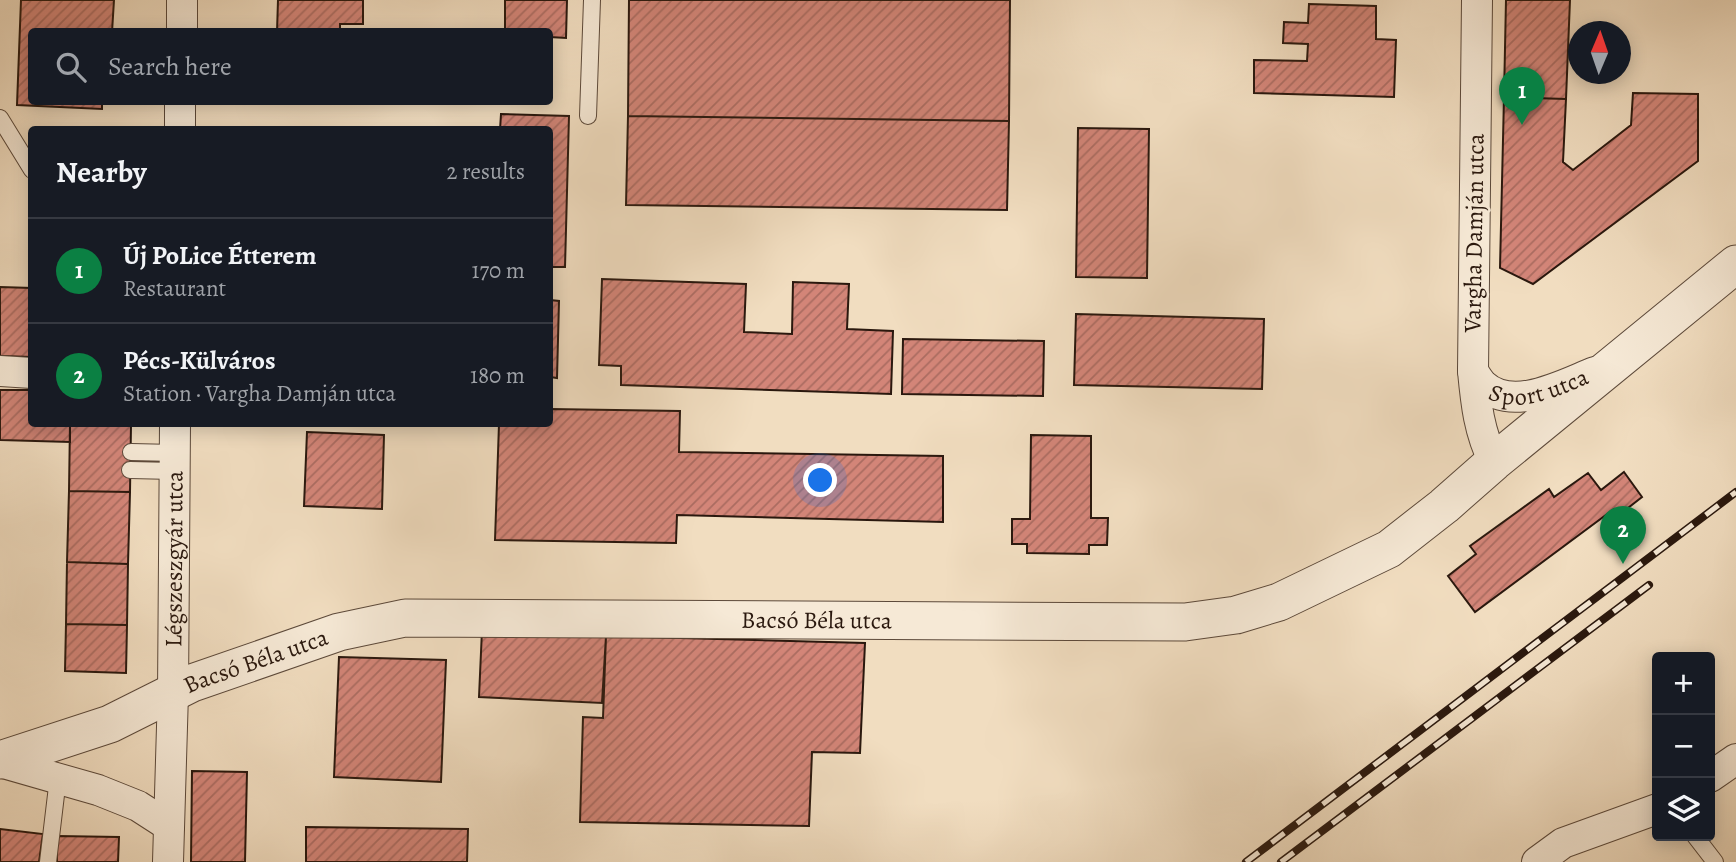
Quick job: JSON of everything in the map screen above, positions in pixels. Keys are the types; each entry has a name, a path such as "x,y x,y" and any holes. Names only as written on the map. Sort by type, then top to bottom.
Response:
{"street":[{"path":"182,28 183,0"},
{"name":"Vargha Damján utca","path":"1477,0 1473,372 1484,443 1494,462"},
{"path":"180,105 180,126"},
{"name":"Bacsó Béla utca","path":"0,761 110,724 192,683 338,632 405,618 1185,622 1236,615 1279,602 1388,549 1444,506 1736,264"},
{"name":"Sport utca","path":"1473,372 1485,386 1500,394 1516,397 1536,395 1612,366"},
{"path":"0,371 28,373"},
{"name":"Légszeszgyár utca","path":"168,862 173,693 174,449"},
{"path":"1715,774 1736,759"},
{"path":"0,761 98,790 138,806 169,826"},
{"path":"1537,862 1563,842 1652,812"}],"lane":[{"path":"588,116 592,0"},
{"path":"0,118 28,164"},
{"path":"131,452 174,449"},
{"path":"130,470 174,449"},
{"path":"48,862 58,778"},
{"path":"1699,841 1715,862"}],"building":[{"path":"21,0 114,0 112,28 28,28 28,105 102,105 102,109 17,105"},
{"path":"278,0 363,0 363,24 340,24 340,28 277,28"},
{"path":"505,0 567,0 566,38 553,37 553,28 505,28"},
{"path":"629,0 1010,0 1009,121 628,116"},
{"path":"1506,0 1570,0 1566,99 1504,97"},
{"path":"1309,4 1376,6 1376,39 1396,40 1394,97 1254,93 1254,60 1307,61 1308,44 1283,43 1284,22 1308,23"},
{"path":"1633,93 1698,94 1698,161 1533,284 1500,268 1504,97 1566,99 1563,162 1573,170 1631,125"},
{"path":"501,114 569,116 565,267 553,267 553,126 500,126"},
{"path":"628,116 1009,121 1007,210 626,205"},
{"path":"1078,128 1149,129 1147,278 1076,277"},
{"path":"602,279 746,284 744,332 792,334 793,282 849,284 847,329 893,331 891,394 621,385 621,366 599,365"},
{"path":"0,287 28,288 28,357 0,356"},
{"path":"553,300 559,301 557,378 553,377"},
{"path":"1076,314 1264,319 1262,389 1074,385"},
{"path":"903,339 1044,341 1043,396 902,394"},
{"path":"0,390 28,390 28,427 70,427 70,442 0,440"},
{"path":"553,409 680,411 679,452 943,456 943,522 677,515 676,543 495,540 499,427 553,427"},
{"path":"70,427 131,427 130,492 69,491"},
{"path":"307,432 384,435 382,509 304,506"},
{"path":"1031,435 1091,436 1091,518 1108,518 1107,545 1089,545 1089,554 1027,553 1027,544 1012,544 1012,519 1030,519"},
{"path":"1624,472 1642,497 1619,515 1614,509 1475,612 1448,576 1476,554 1470,546 1549,489 1554,497 1588,473 1601,490"},
{"path":"69,491 130,492 128,564 67,562"},
{"path":"67,562 128,564 127,625 66,624"},
{"path":"66,624 127,625 126,673 65,671"},
{"path":"482,630 606,636 602,703 479,697"},
{"path":"606,636 865,643 860,753 812,752 809,826 580,822 583,717 603,718"},
{"path":"339,657 446,660 441,782 334,777"},
{"path":"192,771 247,772 245,862 191,862"},
{"path":"306,827 468,829 467,862 306,862"},
{"path":"0,829 43,834 39,862 0,862"},
{"path":"57,836 119,837 118,862 57,862"}],"railway":[{"path":"1246,862 1736,492"},
{"path":"1281,862 1649,585"}],"place":[{"name":"Új PoLice Étterem","path":"1522,125"},
{"name":"Pécs-Külváros","path":"1623,564"}]}
